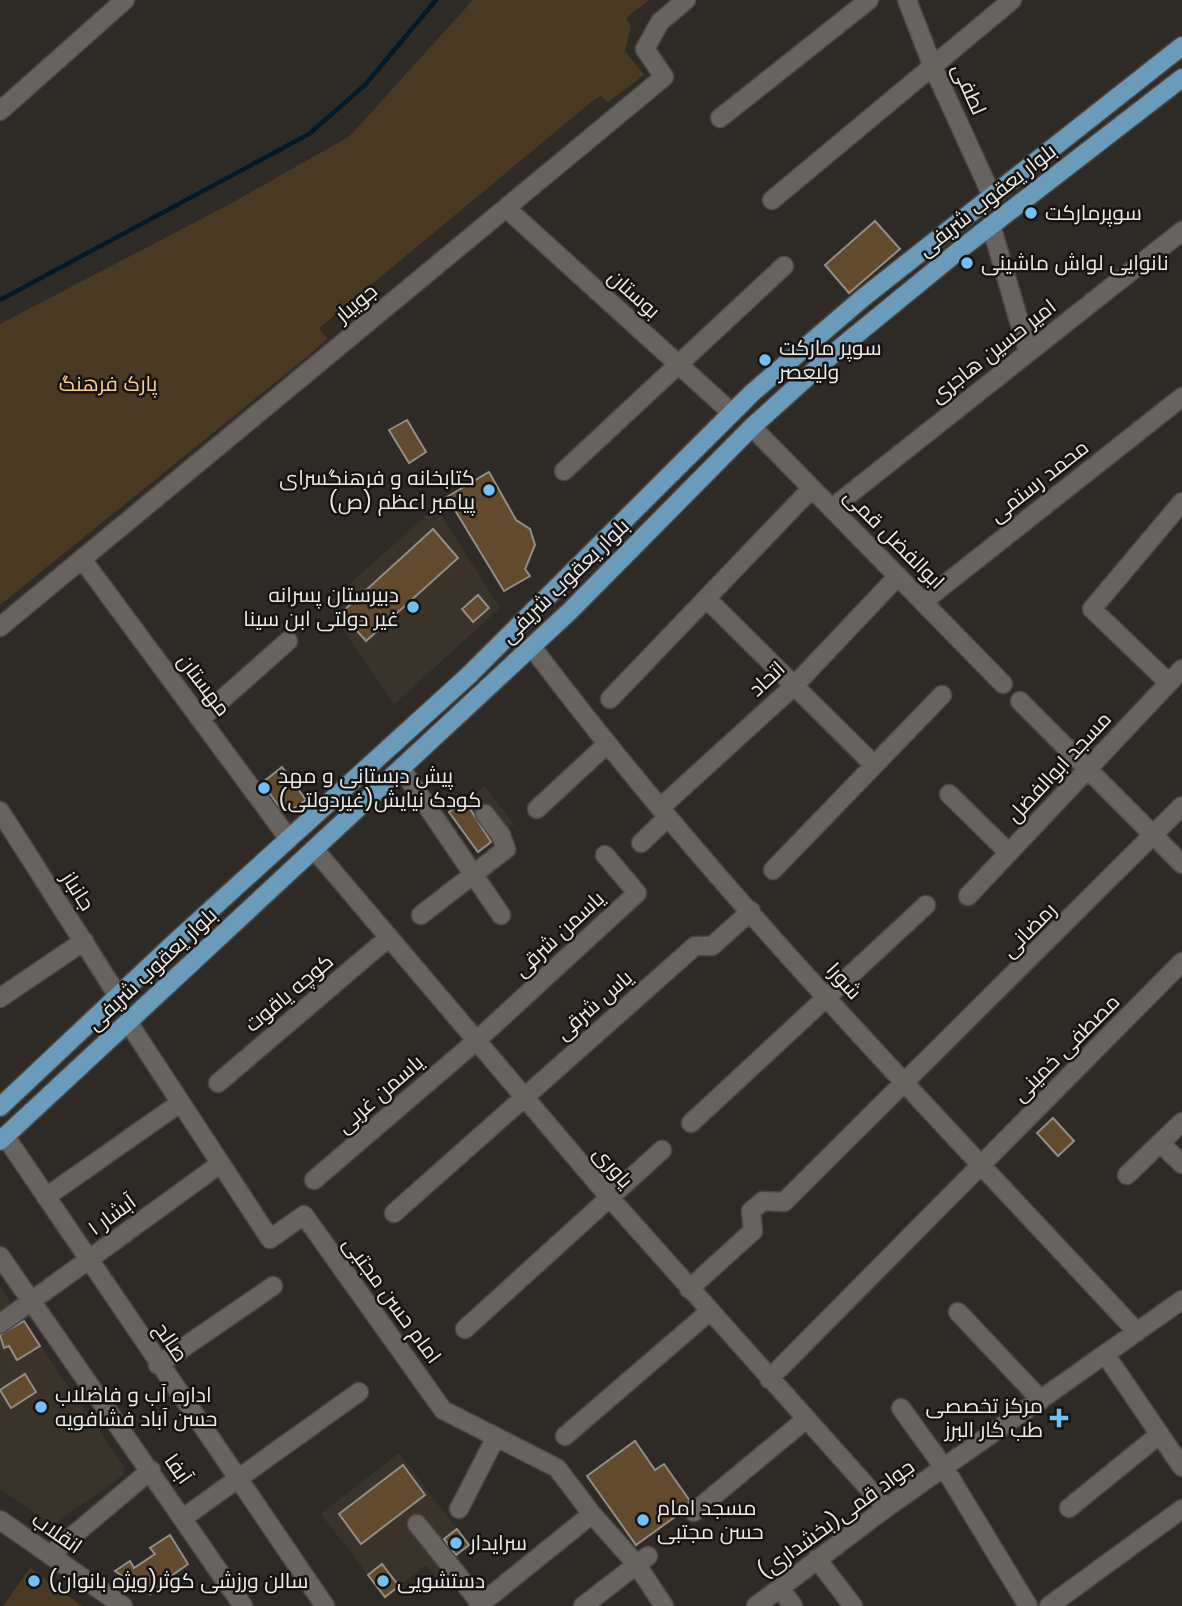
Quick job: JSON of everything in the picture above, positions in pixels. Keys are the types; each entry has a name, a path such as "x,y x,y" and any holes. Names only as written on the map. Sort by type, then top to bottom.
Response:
{"main road":[{"name":"بلوار یعقوب شریفی","path":"0,1107 468,676 732,413 864,297 1182,46"},
{"name":"بلوار یعقوب شریفی","path":"3,1139 532,647 752,428 835,352 991,225 1179,86"},
{"path":"991,225 992,196"},
{"path":"517,627 532,647"},
{"path":"289,839 314,849"},
{"path":"118,996 128,1022"}],"street":[{"path":"0,111 125,0"},
{"name":"جویبار","path":"0,627 664,77 645,49 660,22 686,0"},
{"path":"720,118 869,0"},
{"name":"لطفی","path":"907,0 933,66 992,196"},
{"path":"772,200 1012,0"},
{"name":"بوستان","path":"506,208 732,413"},
{"path":"991,225 1028,352"},
{"name":"امیر حسین هاجری","path":"832,508 1182,231"},
{"path":"564,471 784,266"},
{"name":"محمد رستمی","path":"924,601 1182,397"},
{"name":"ابوالفضل قمی","path":"752,428 1003,684"},
{"path":"610,699 811,489"},
{"path":"1169,683 1092,609 1182,502"},
{"name":"مهستان","path":"82,559 289,839"},
{"name":"اتحاد","path":"641,843 664,813 794,686 898,576"},
{"path":"708,599 874,765"},
{"path":"200,719 288,641"},
{"name":"شورا","path":"532,647 606,745 664,813 906,1084 1137,1332"},
{"name":"مسجد ابوالفضل","path":"968,896 1182,669"},
{"path":"773,870 942,695"},
{"path":"1020,701 1182,864"},
{"path":"537,809 606,745"},
{"path":"401,768 501,915"},
{"path":"949,794 1009,853"},
{"name":"رمضانی","path":"689,1289 753,1231 751,1211 763,1200 784,1202 906,1084 1182,806"},
{"name":"جانباز","path":"0,811 118,996"},
{"path":"421,915 506,849 501,835 485,814"},
{"name":"یاوری","path":"314,849 522,1097 709,1312 886,1508"},
{"name":"یاسمن شرقی","path":"475,1042 637,893 605,855"},
{"path":"691,1123 926,905"},
{"name":"یاس شرقی","path":"394,1213 695,946 712,946 751,911"},
{"name":"کوچه یاقوت","path":"218,1083 388,938"},
{"path":"0,998 84,942"},
{"name":"مصطفی خمینی","path":"769,1379 1182,962"},
{"name":"امام حسن مجتبی","path":"128,1022 270,1239 304,1215 443,1410 557,1468 592,1514 642,1561 664,1606"},
{"name":"یاسمن غربی","path":"314,1180 475,1042"},
{"path":"46,1197 180,1103"},
{"path":"1127,1175 1182,1122"},
{"name":"صالح","path":"3,1139 46,1197 158,1365 326,1606"},
{"path":"1160,1143 1182,1164"},
{"path":"466,1329 662,1150"},
{"name":"آبشار ۱","path":"0,1324 220,1164"},
{"name":"آبفا","path":"0,1256 243,1606"},
{"path":"158,1365 273,1286"},
{"name":"جواد قمی(بخشداری)","path":"756,1606 886,1508 1182,1300"},
{"path":"958,1311 1041,1400"},
{"path":"565,1436 709,1312"},
{"path":"1105,1354 1182,1466"},
{"path":"183,1518 359,1392"},
{"path":"901,1408 944,1469 1028,1606"},
{"path":"694,1512 805,1420"},
{"path":"1069,1508 1160,1434"},
{"path":"459,1509 496,1437"},
{"path":"50,1555 151,1470"},
{"path":"1049,1606 1182,1509"},
{"path":"417,1524 488,1603 592,1514"},
{"name":"انقلاب","path":"0,1520 123,1606"},
{"path":"817,1559 853,1606"},
{"path":"583,1606 642,1561"},
{"path":"780,1588 793,1606"}],"shaded area":[{"name":"دبیرستان پسرانه غیر دولتی ابن سینا","path":"436,507 500,608 394,704 326,605"},
{"path":"485,786 514,825 478,852 465,801"},
{"name":"اداره آب و فاضلاب حسن آباد فشافویه","path":"0,1287 125,1468 122,1476 56,1523 50,1523 0,1489"},
{"path":"399,1453 469,1545 455,1556 485,1595 452,1577 442,1585 426,1565 385,1597 321,1514"}],"green space":[{"name":"پارک فرهنگ","path":"473,0 649,0 626,18 631,26 625,51 644,75 608,102 601,96 590,103 319,328 327,339 307,357 0,605 0,324 232,203 350,136"},
{"name":"سالن ورزشی کوثر(ویژه بانوان)","path":"30,1568 82,1606 3,1606"}],"building":[{"path":"875,221 900,249 849,293 825,265"},
{"path":"407,420 426,452 409,463 389,430"},
{"path":"489,472 516,520 530,529 535,545 525,569 530,576 504,591 447,497"},
{"name":"دبیرستان پسرانه غیر دولتی ابن سینا","path":"433,529 458,558 366,641 341,613"},
{"path":"478,595 489,608 473,622 462,609"},
{"path":"282,767 306,800 290,811 283,812 262,783"},
{"path":"465,801 491,842 478,852 449,812"},
{"path":"1053,1118 1074,1141 1058,1156 1037,1133"},
{"path":"24,1321 40,1346 17,1360 9,1346 4,1348 0,1335"},
{"path":"25,1374 36,1392 11,1408 0,1390"},
{"name":"مسجد امام حسن مجتبی","path":"635,1441 655,1470 664,1464 690,1501 683,1511 636,1545 587,1476"},
{"path":"403,1465 425,1495 361,1544 339,1514"},
{"name":"سرایدار","path":"457,1529 469,1545 456,1555 444,1539"},
{"path":"170,1535 188,1564 149,1592 151,1595 115,1571 130,1561 134,1568 155,1554 150,1548"},
{"name":"دستشویی","path":"382,1564 399,1586 385,1597 368,1575"}],"waterway":[{"path":"0,300 309,134 365,85 436,0"}],"place":[{"name":"سوپرمارکت","path":"1031,213"},
{"name":"نانوایی لواش ماشینی","path":"967,263"},
{"name":"سوپر مارکت ولیعصر","path":"765,360"},
{"name":"کتابخانه و فرهنگسرای پیامبر اعظم (ص)","path":"489,490"},
{"name":"دبیرستان پسرانه غیر دولتی ابن سینا","path":"413,607"},
{"name":"پیش دبستانی و مهد کودک نیایش(غیردولتی)","path":"264,788"},
{"name":"اداره آب و فاضلاب حسن آباد فشافویه","path":"41,1407"},
{"name":"مرکز تخصصی طب کار البرز","path":"1059,1418"},
{"name":"مسجد امام حسن مجتبی","path":"643,1520"},
{"name":"سرایدار","path":"456,1543"},
{"name":"سالن ورزشی کوثر(ویژه بانوان)","path":"34,1581"},
{"name":"دستشویی","path":"383,1581"}]}
